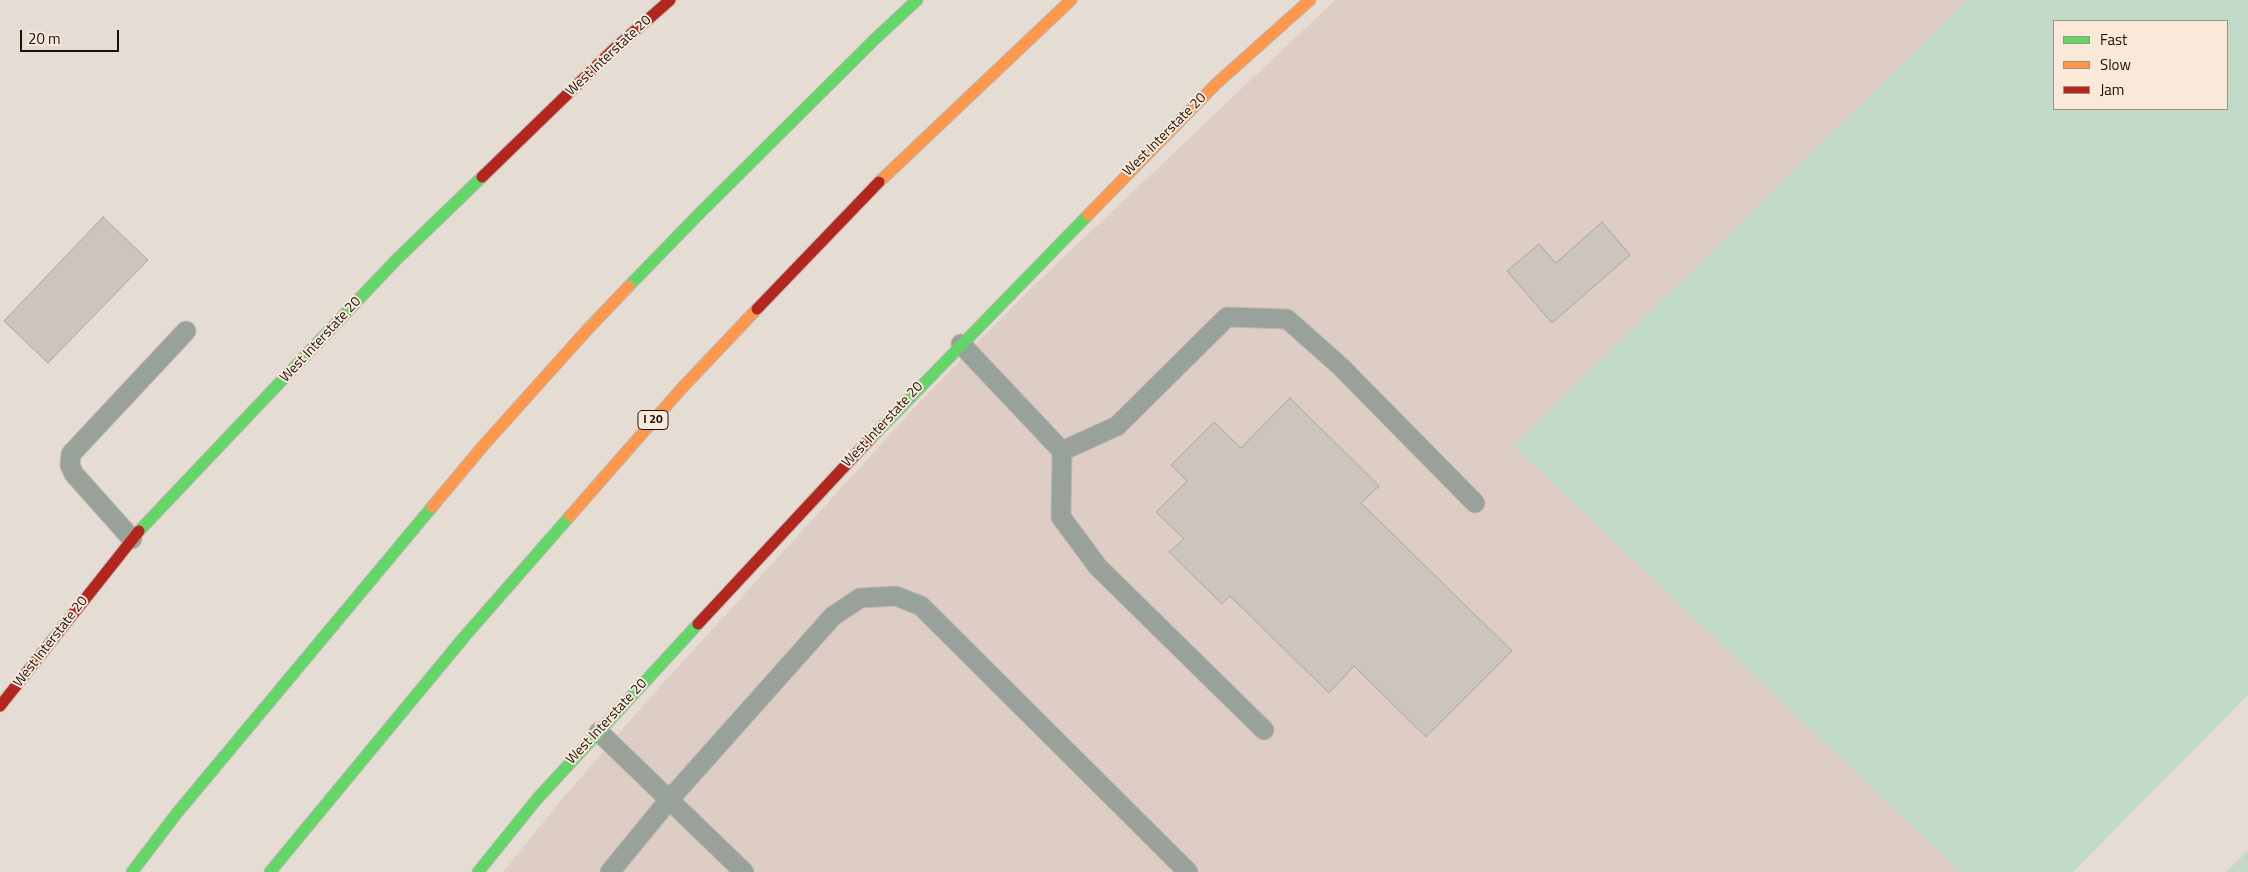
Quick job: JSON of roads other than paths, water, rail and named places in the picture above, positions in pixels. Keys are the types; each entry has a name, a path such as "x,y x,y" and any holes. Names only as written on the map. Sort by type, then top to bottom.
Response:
{"main road":[{"name":"West Interstate 20","path":"0,706 132,539 396,260 613,50 670,0"},
{"path":"132,872 177,813 336,620 483,446 587,330 698,215 874,40 917,0"},
{"name":"I 20","path":"270,872 465,636 682,388 861,199 1071,0"},
{"name":"West Interstate 20","path":"478,872 537,799 902,403 1216,84 1310,0"}],"lane":[{"path":"1062,451 1117,426 1227,316 1287,320 1340,366 1475,503"},
{"path":"132,539 74,474 70,465 71,454 186,331"},
{"path":"961,344 1062,451 1061,517 1098,567 1264,730"},
{"path":"610,872 669,800 833,616 860,598 896,596 921,606 1188,872"},
{"path":"599,732 744,872"}]}
